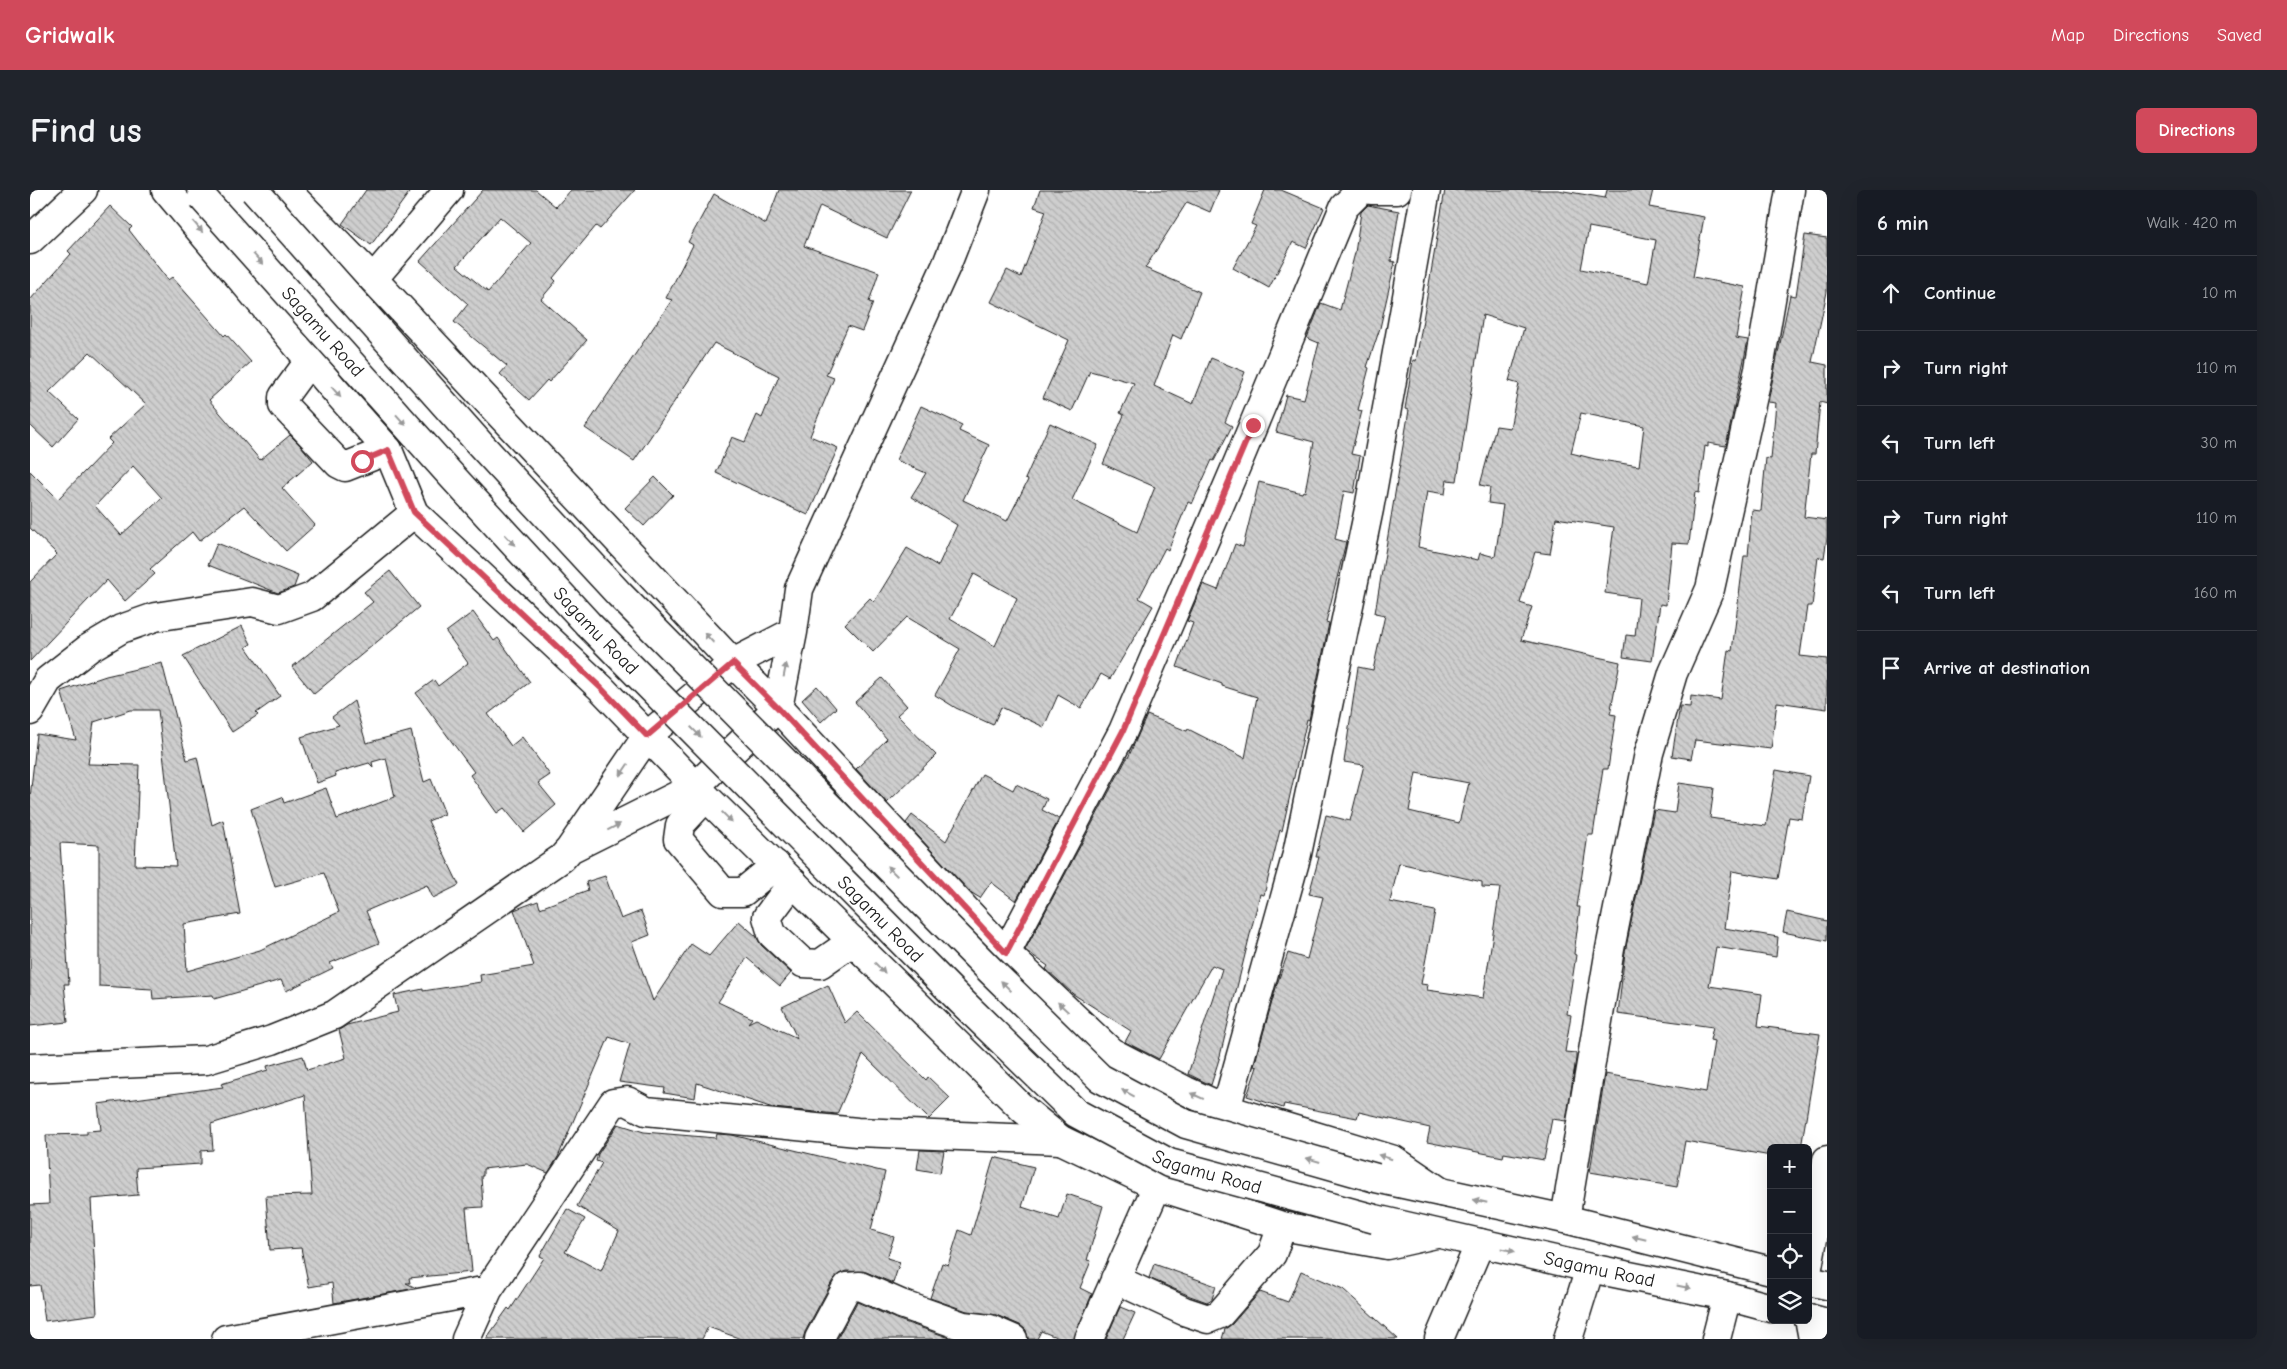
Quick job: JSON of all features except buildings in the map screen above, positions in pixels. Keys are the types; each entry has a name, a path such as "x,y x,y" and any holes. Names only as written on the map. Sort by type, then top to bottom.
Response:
{"main road":[{"path":"30,240 83,190"},
{"path":"166,190 388,450 414,512 601,688 701,791 1023,1109 1060,1140 1158,1186 1282,1226 1387,1246 1436,1234"},
{"name":"Sagamu Road","path":"254,190 480,444 619,594 984,964 1100,1078 1186,1124 1376,1178 1565,1219 1767,1270"},
{"path":"286,190 374,280 733,663 778,708 1006,953 1111,1052 1186,1091 1226,1109 1394,1160 1441,1192"},
{"path":"374,280 449,190"},
{"path":"785,874 743,892 722,892 678,840 680,825 701,791 778,708 793,632 798,589 947,264 976,190"},
{"path":"1006,953 1123,731 1344,207 1361,190"},
{"path":"1371,190 1397,190"},
{"path":"1226,1109 1297,854 1369,509 1426,190"},
{"path":"1565,1219 1610,949 1649,753 1673,674 1710,588 1759,369 1790,190"},
{"name":"Sagamu Road","path":"198,194 449,473 588,624 961,1001 1076,1113 1169,1163 1436,1234 1727,1296 1767,1307"},
{"path":"310,360 283,398 283,405 339,464 345,467 388,450"},
{"path":"30,711 48,680 89,648 121,629 155,617 252,602 279,609 312,596 414,512"},
{"path":"30,1068 206,1060 272,1040 334,1015 562,858 647,736 733,663 793,632"},
{"path":"570,849 701,791"},
{"path":"785,874 767,917 772,934 803,963 820,964 853,941"},
{"path":"466,1339 488,1290 613,1102 627,1101 646,1111 857,1132 1060,1140"},
{"path":"1812,1244 1827,1160"},
{"path":"1089,1339 1158,1186"},
{"path":"1115,1280 1184,1311 1208,1319 1220,1314 1272,1254 1282,1226"},
{"path":"1439,1339 1480,1244"},
{"path":"1568,1339 1590,1268"},
{"path":"1812,1281 1827,1285"},
{"path":"819,1339 847,1288 860,1286 963,1326 990,1328 1013,1339"},
{"path":"226,1339 488,1290"},
{"path":"1716,1339 1727,1296"},
{"path":"1812,1319 1827,1324"},
{"path":"1809,1324 1813,1339"}],"route":[{"path":"362,461 388,450 414,512 601,688 647,736 733,663 778,708 1006,953 1123,731 1253,425"}]}
